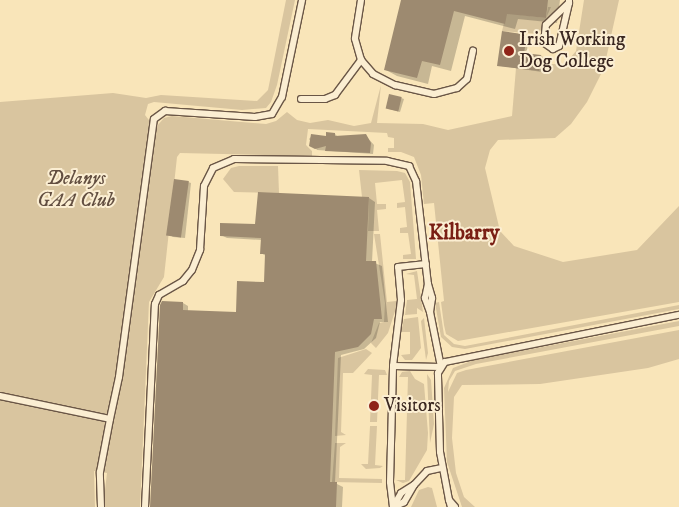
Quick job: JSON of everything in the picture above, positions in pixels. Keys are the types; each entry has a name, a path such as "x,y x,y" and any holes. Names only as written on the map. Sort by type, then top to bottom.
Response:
{"lane":[{"path":"101,507 100,472 120,377 154,119 158,114 170,110 250,117 272,114 282,97 302,0"},
{"path":"362,0 355,39 361,60 373,74 394,85 434,94 457,88 467,79 473,51"},
{"path":"569,2 559,46 553,49 544,43 546,25 569,2"},
{"path":"301,99 325,98 334,95 361,60"},
{"path":"145,507 155,304 159,295 183,281 192,270 200,250 204,186 213,168 234,159 387,161 409,166 416,181 428,284 432,298 430,312 441,367 438,381 441,468 450,504 455,507"},
{"path":"426,264 398,267 401,300 393,366 390,482 393,507 404,502 414,485 427,471 441,468"},
{"path":"393,366 441,367 449,360 679,315"},
{"path":"0,396 110,419"}],"green space":[{"name":"Delanys GAA Club","path":"286,0 295,0 277,85 271,102 266,108 242,110 154,102 148,104 145,115 152,124 157,126 164,118 172,116 266,124 276,121 287,112 297,120 310,123 328,120 354,126 371,123 381,85 377,123 423,124 448,130 512,116 516,68 539,71 541,55 550,64 565,64 576,51 584,0 619,0 604,68 587,102 571,124 555,138 498,140 490,150 485,168 500,231 514,246 563,262 637,250 679,206 679,302 458,341 446,334 444,325 441,302 444,301 434,203 424,204 421,175 414,157 401,152 388,152 388,148 394,148 394,138 388,137 387,133 308,129 306,145 312,151 312,156 180,153 177,157 164,277 149,302 140,507 103,507 107,473 94,471 95,507 0,507 0,102 113,93 146,98 161,95 257,101 268,90"},
{"path":"510,0 521,15 546,18 548,7 551,7 539,34 502,31"},
{"path":"239,166 278,166 279,193 234,192 223,179 231,168"},
{"path":"359,170 405,173 410,182 416,259 403,259 403,255 411,254 408,233 400,233 400,228 407,227 405,207 397,208 397,203 405,202 402,180 375,183 377,204 386,204 386,209 377,210 379,231 368,231 369,197 362,197"},
{"path":"374,234 380,234 387,302 396,301 397,305 388,333 376,348 371,343 379,323 384,322 385,303"},
{"path":"417,271 423,312 417,308 417,314 405,315 407,300 417,299 414,275 406,274"},
{"path":"439,302 444,335 454,344 465,346 679,305 679,309 465,349 452,347 441,337 435,303"},
{"path":"418,317 421,348 412,360 405,360 401,355 410,354 410,332 401,332 404,319"},
{"path":"424,318 428,353 426,360 421,321"},
{"path":"679,321 679,326 476,364 455,371 449,381 448,392 457,373 466,370 679,330 679,359 648,368 540,384 462,385 454,397 452,438 456,473 464,497 475,507 462,507 447,462 444,388 453,368 474,360"},
{"path":"366,349 372,353 353,373 343,373 341,432 346,435 335,436 338,358"},
{"path":"368,369 385,370 387,375 379,375 377,422 370,422 372,375 364,374"},
{"path":"410,371 415,379 424,384 428,433 427,450 409,481 403,483 396,480 405,480 408,377 399,377 402,372"},
{"path":"427,374 431,380 434,424 430,443"},
{"path":"370,426 377,426 375,465 383,466 366,469 361,464 368,464"},
{"path":"335,443 346,443 340,447 339,478 382,479 382,483 332,482"},
{"path":"428,487 432,488 437,507 411,507 419,490"}],"building":[{"path":"401,0 548,0 546,18 507,14 505,24 454,11 440,65 422,61 417,78 384,70"},
{"name":"Irish Working Dog College","path":"502,31 522,34 521,42 526,42 524,53 541,55 539,71 497,66"},
{"path":"389,94 402,97 398,112 386,109"},
{"path":"326,132 335,133 335,136 366,134 371,143 370,153 325,151 326,146 315,149 309,146 311,134 326,136"},
{"path":"174,179 189,181 181,238 166,235"},
{"path":"258,192 369,197 366,261 376,261 382,319 374,319 371,334 358,347 335,352 330,482 337,482 336,507 150,507 160,305 162,301 183,302 183,310 236,312 237,281 264,282 265,254 260,254 261,238 220,236 220,223 255,224"}],"place":[{"name":"Irish Working Dog College","path":"509,51"},
{"name":"Visitors","path":"374,406"}],"district":[{"name":"Kilbarry","path":"464,233"}]}
